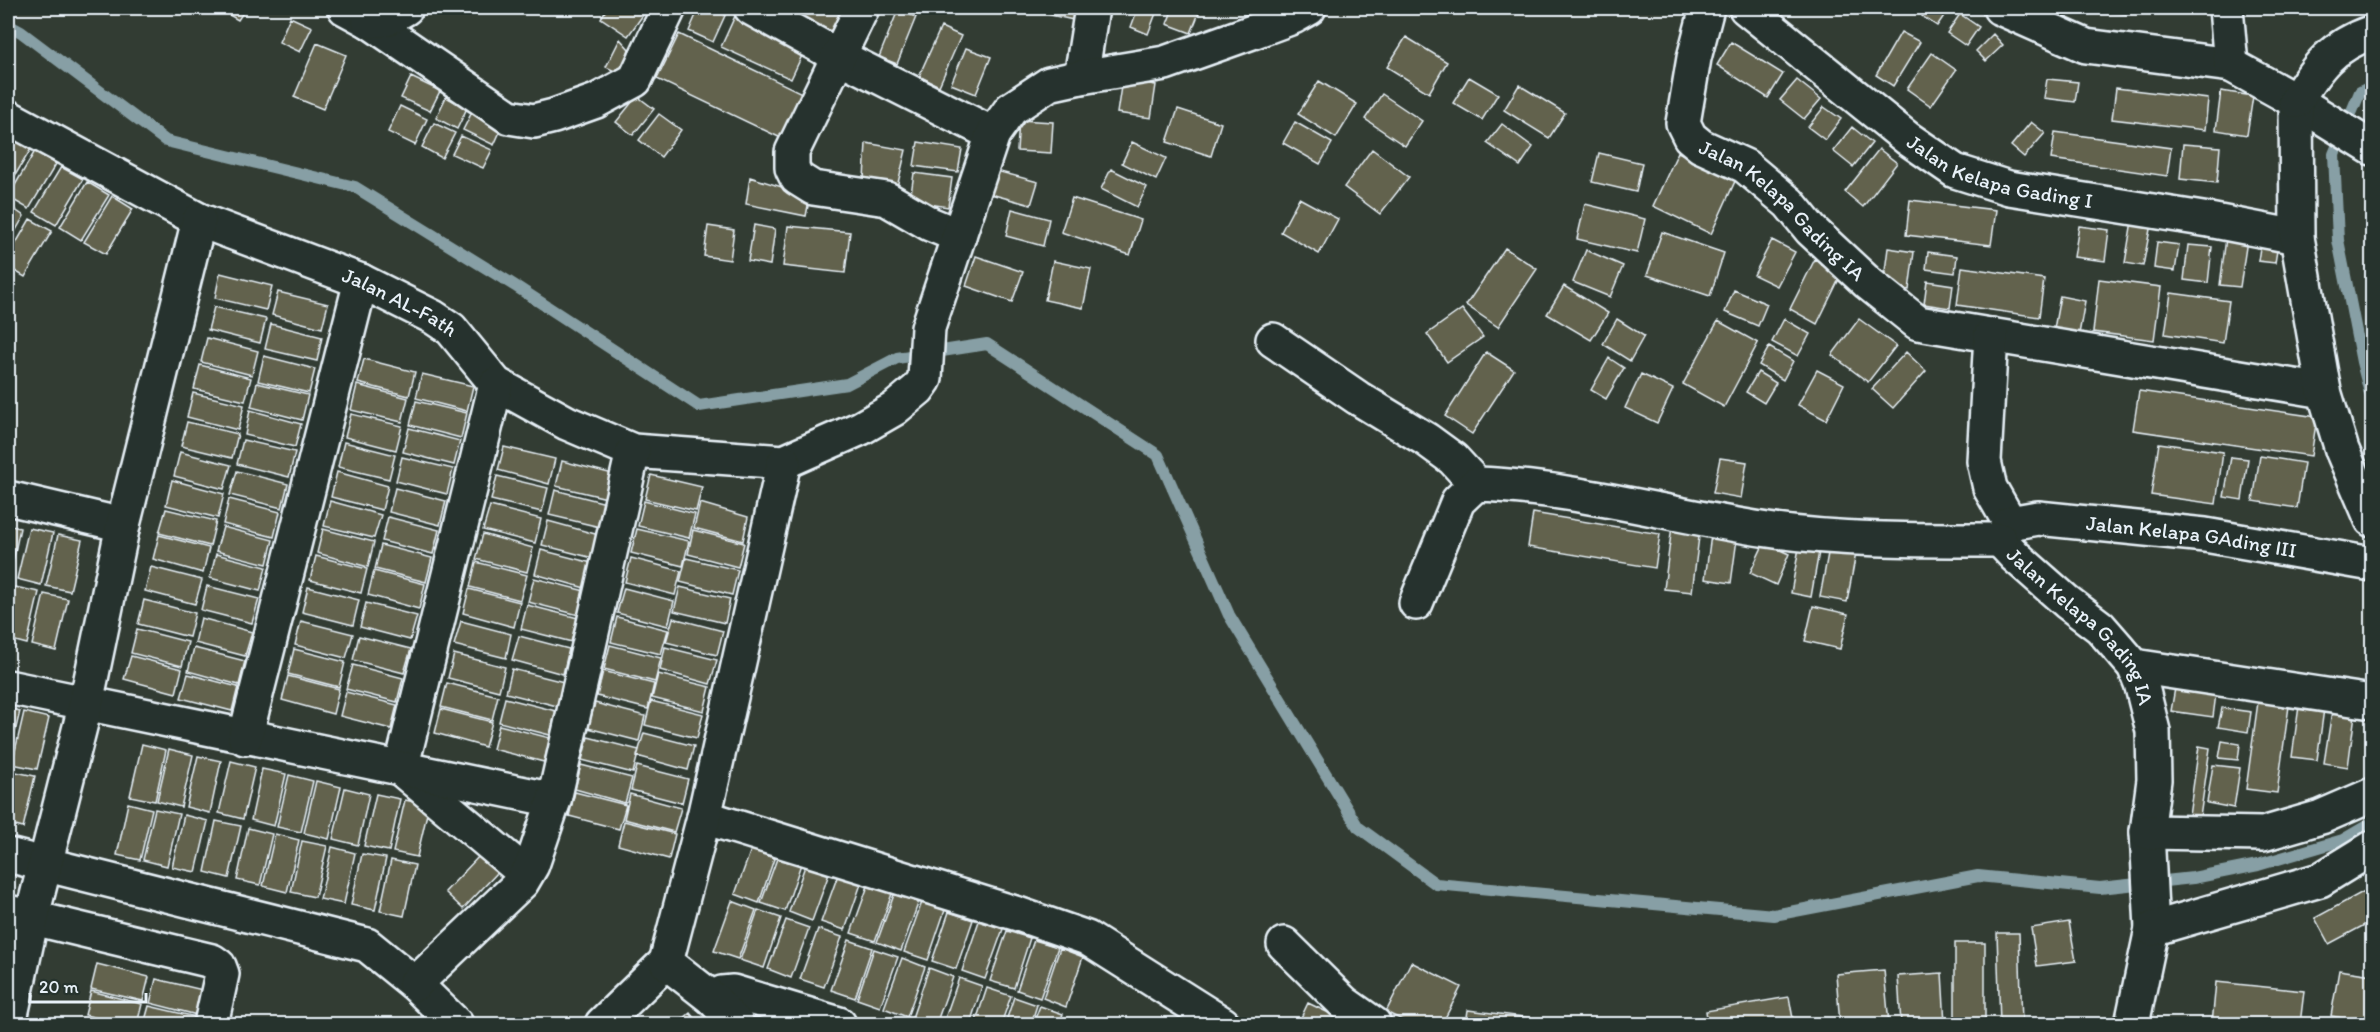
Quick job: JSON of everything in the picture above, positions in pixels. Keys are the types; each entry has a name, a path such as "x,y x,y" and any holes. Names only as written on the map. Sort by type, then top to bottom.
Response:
{"street":[{"path":"357,14 387,19 406,8"},
{"path":"357,14 509,117 534,121 596,101 635,80 669,8"},
{"path":"751,8 838,56 993,134"},
{"path":"862,8 792,152 792,168 797,178 813,188 887,199 930,224 959,236"},
{"path":"1081,77 1092,8"},
{"path":"602,1024 666,962 704,817 784,462 861,428 894,409 918,389 925,379 928,328 993,134 1011,109 1049,84 1165,63 1274,24 1309,8"},
{"name":"Jalan Kelapa Gading IA","path":"1707,8 1694,58 1683,123 1690,137 1701,146 1745,166 1788,203 1810,230 1868,283 1918,323 2324,391"},
{"name":"Jalan Kelapa Gading I","path":"1746,8 1908,138 1954,171 2019,190 2210,220 2297,237"},
{"path":"2000,8 2044,17 2086,46 2230,65 2302,105 2365,144"},
{"path":"2226,8 2230,65"},
{"path":"2373,32 2342,46 2321,63 2302,105 2297,237 2324,391 2342,450 2373,520"},
{"name":"Jalan AL-Fath","path":"8,117 199,220 361,281 433,317 451,329 496,384 567,423 633,451 784,462"},
{"path":"9,1024 33,895 86,704 123,525 199,220"},
{"path":"245,738 361,281"},
{"name":"Jalan Kelapa Gading IA","path":"1991,335 1984,461 1990,488 2005,532 2015,556 2067,602 2100,627 2134,666 2153,731 2154,780 2148,847 2152,921 2132,1024"},
{"path":"1273,340 1358,398 1427,440 1453,459 1476,484 1458,501 1416,603"},
{"path":"401,769 496,384"},
{"path":"415,984 522,882 532,865 554,800 633,451"},
{"name":"Jalan Kelapa GAding III","path":"1476,484 1499,484 1587,497 1770,530 1867,539 2005,532 2038,518 2205,535 2373,564"},
{"path":"8,498 123,525"},
{"path":"2134,666 2373,702"},
{"path":"8,687 245,738 554,800"},
{"path":"401,769 526,874"},
{"path":"2148,847 2263,834 2321,817 2373,795"},
{"path":"704,817 1018,914 1087,938 1223,1024"},
{"path":"2152,921 2320,880 2373,848"},
{"path":"8,855 33,895 212,961 219,966 222,974 211,1024"},
{"path":"33,895 367,945 415,984 456,1024"},
{"path":"1284,944 1344,1003 1374,1024"},
{"path":"666,962 712,998 737,1024"},
{"path":"712,998 722,993 733,992 838,1024"}],"building":[{"path":"217,8 246,8 238,20"},
{"path":"607,8 648,8 628,36 601,18"},
{"path":"699,8 728,9 713,42 689,31"},
{"path":"798,8 833,8 842,13 828,35 793,17"},
{"path":"1048,8 1081,8 1078,21 1046,14"},
{"path":"1138,8 1158,8 1148,34 1131,27"},
{"path":"1173,8 1201,8 1191,33 1167,24"},
{"path":"1928,8 1948,10 1937,26 1922,16"},
{"path":"2085,8 2127,8 2126,14 2085,10"},
{"path":"2346,8 2372,8 2372,13"},
{"path":"898,10 916,17 897,64 879,57"},
{"path":"1960,14 1979,27 1966,46 1947,33"},
{"path":"735,16 805,49 791,79 721,47"},
{"path":"290,17 312,27 300,52 279,42"},
{"path":"941,27 961,36 939,86 919,76"},
{"path":"1901,32 1920,42 1893,86 1876,75"},
{"path":"679,34 806,95 785,140 657,79"},
{"path":"1993,34 2003,45 1986,61 1976,51"},
{"path":"1406,37 1447,62 1429,93 1387,67"},
{"path":"620,39 629,49 621,74 606,67"},
{"path":"1731,42 1783,74 1768,98 1717,65"},
{"path":"317,43 346,55 323,109 294,97"},
{"path":"966,48 991,57 976,94 951,84"},
{"path":"1932,53 1956,70 1931,106 1907,89"},
{"path":"411,77 440,91 430,111 401,98"},
{"path":"1469,77 1498,94 1482,120 1453,103"},
{"path":"2047,79 2078,82 2075,102 2044,98"},
{"path":"1122,80 1156,85 1151,118 1117,113"},
{"path":"1797,80 1821,99 1804,119 1780,100"},
{"path":"1319,81 1357,104 1336,138 1298,114"},
{"path":"1519,85 1565,113 1549,138 1504,110"},
{"path":"2116,88 2208,99 2205,130 2112,119"},
{"path":"2221,91 2253,96 2247,135 2216,130"},
{"path":"1382,94 1422,121 1405,146 1365,119"},
{"path":"637,96 654,109 633,135 616,122"},
{"path":"446,97 467,108 457,129 436,118"},
{"path":"400,106 427,119 415,145 388,132"},
{"path":"1824,107 1841,119 1825,140 1808,127"},
{"path":"1178,109 1221,123 1211,156 1167,142"},
{"path":"473,110 503,125 494,145 463,130"},
{"path":"659,114 681,130 661,157 639,140"},
{"path":"1019,120 1053,122 1051,153 1017,151"},
{"path":"1295,122 1332,143 1320,164 1283,143"},
{"path":"2031,122 2045,133 2024,157 2011,146"},
{"path":"434,123 455,133 442,158 422,147"},
{"path":"1502,124 1533,147 1520,166 1487,143"},
{"path":"1852,127 1872,143 1853,167 1833,151"},
{"path":"2055,132 2171,148 2167,176 2051,159"},
{"path":"9,136 31,149 8,187 8,139"},
{"path":"461,136 492,150 483,168 452,154"},
{"path":"918,142 962,149 958,172 914,166"},
{"path":"1132,142 1166,158 1156,180 1122,163"},
{"path":"866,143 906,150 897,187 864,179"},
{"path":"2183,144 2220,147 2217,183 2180,179"},
{"path":"1372,149 1409,177 1380,214 1344,187"},
{"path":"1879,149 1897,163 1863,207 1845,192"},
{"path":"35,151 56,164 29,209 8,197"},
{"path":"1678,152 1736,179 1711,234 1653,206"},
{"path":"1599,153 1642,163 1636,192 1592,182"},
{"path":"61,167 83,179 56,225 34,212"},
{"path":"989,169 1038,182 1031,205 983,192"},
{"path":"1111,169 1147,187 1137,207 1101,189"},
{"path":"914,173 952,178 948,207 910,201"},
{"path":"750,177 810,196 806,216 746,204"},
{"path":"87,182 109,195 81,240 60,227"},
{"path":"112,196 133,209 106,254 84,242"},
{"path":"1072,198 1141,220 1130,255 1061,232"},
{"path":"1299,198 1338,219 1319,254 1281,232"},
{"path":"1910,200 1996,210 1991,245 1906,235"},
{"path":"1585,204 1645,219 1637,253 1577,239"},
{"path":"8,205 24,216 8,244"},
{"path":"1012,209 1049,219 1043,246 1006,236"},
{"path":"30,219 52,231 25,277 8,267 8,257"},
{"path":"2132,221 2151,224 2143,266 2125,263"},
{"path":"754,225 775,229 770,265 748,261"},
{"path":"708,226 734,230 730,260 704,256"},
{"path":"788,226 850,232 845,273 783,266"},
{"path":"2079,226 2109,230 2105,261 2074,257"},
{"path":"1662,232 1724,253 1710,296 1647,275"},
{"path":"2226,238 2247,240 2240,287 2220,285"},
{"path":"1772,240 1795,252 1777,286 1754,275"},
{"path":"2261,241 2278,244 2275,263 2258,261"},
{"path":"2157,242 2179,245 2175,271 2154,268"},
{"path":"2188,245 2212,247 2208,283 2184,280"},
{"path":"1505,248 1537,269 1498,327 1466,305"},
{"path":"1888,248 1914,252 1909,290 1883,286"},
{"path":"1586,250 1623,266 1610,297 1573,282"},
{"path":"1928,252 1957,256 1955,273 1926,269"},
{"path":"976,256 1023,272 1012,302 966,286"},
{"path":"1815,259 1842,273 1817,324 1790,309"},
{"path":"1053,261 1091,269 1083,308 1045,300"},
{"path":"1962,267 2044,279 2039,317 1957,305"},
{"path":"220,273 272,286 266,310 215,298"},
{"path":"2099,279 2161,287 2154,340 2093,332"},
{"path":"1927,281 1953,285 1950,308 1924,304"},
{"path":"1564,286 1608,313 1591,340 1547,314"},
{"path":"1734,290 1767,304 1758,326 1725,312"},
{"path":"278,292 328,304 322,328 272,315"},
{"path":"2171,293 2229,301 2223,343 2165,334"},
{"path":"2060,296 2085,301 2079,334 2054,329"},
{"path":"214,307 266,319 260,343 208,330"},
{"path":"1462,309 1483,337 1447,362 1427,334"},
{"path":"1617,319 1644,336 1630,361 1603,344"},
{"path":"1784,319 1810,334 1798,356 1772,342"},
{"path":"1859,319 1896,346 1868,382 1832,355"},
{"path":"1718,321 1758,343 1724,407 1683,384"},
{"path":"271,324 322,337 317,361 265,349"},
{"path":"207,338 258,351 252,375 201,362"},
{"path":"1769,347 1793,361 1783,380 1759,365"},
{"path":"1486,352 1514,370 1472,434 1445,416"},
{"path":"1906,352 1926,371 1893,408 1872,389"},
{"path":"264,356 315,369 309,393 258,381"},
{"path":"1609,358 1624,368 1606,399 1591,390"},
{"path":"364,359 415,372 409,396 358,383"},
{"path":"200,365 251,378 245,401 194,389"},
{"path":"1817,370 1844,384 1826,420 1798,405"},
{"path":"1758,372 1776,383 1764,403 1746,392"},
{"path":"422,374 473,386 467,411 416,398"},
{"path":"1641,374 1673,389 1657,423 1625,408"},
{"path":"257,383 308,395 302,420 251,407"},
{"path":"357,385 408,398 402,422 351,410"},
{"path":"2139,391 2317,417 2311,456 2133,430"},
{"path":"193,393 244,405 238,430 187,417"},
{"path":"416,401 467,413 461,438 410,425"},
{"path":"250,410 301,424 295,447 245,435"},
{"path":"351,414 402,426 396,450 345,437"},
{"path":"187,422 238,434 232,458 181,446"},
{"path":"409,428 460,441 454,465 403,452"},
{"path":"243,440 295,452 289,477 237,464"},
{"path":"344,442 395,455 389,479 338,467"},
{"path":"2159,443 2223,452 2216,504 2151,495"},
{"path":"504,447 555,459 549,484 498,470"},
{"path":"180,452 231,465 224,489 174,476"},
{"path":"2260,456 2304,463 2297,508 2253,501"},
{"path":"402,457 453,469 447,494 396,481"},
{"path":"2231,457 2248,459 2242,500 2224,497"},
{"path":"1720,458 1747,462 1741,498 1713,493"},
{"path":"562,461 613,474 607,498 556,486"},
{"path":"237,471 288,484 282,508 230,495"},
{"path":"337,472 388,486 382,510 331,497"},
{"path":"651,475 702,487 696,511 645,499"},
{"path":"497,476 548,488 542,512 491,500"},
{"path":"172,480 224,494 218,518 166,505"},
{"path":"395,488 446,501 440,525 389,512"},
{"path":"555,490 606,503 600,527 549,515"},
{"path":"229,499 280,512 274,537 223,524"},
{"path":"330,501 381,515 374,538 324,526"},
{"path":"644,501 695,514 689,538 638,526"},
{"path":"700,503 748,517 743,541 694,528"},
{"path":"490,506 541,519 535,543 483,530"},
{"path":"166,509 216,521 210,546 159,533"},
{"path":"1533,513 1660,534 1655,568 1528,547"},
{"path":"388,517 439,530 433,554 382,541"},
{"path":"548,521 599,535 593,558 542,545"},
{"path":"8,525 20,528 9,580 8,579"},
{"path":"1672,526 1700,529 1692,592 1664,589"},
{"path":"223,527 273,540 267,564 216,551"},
{"path":"29,528 53,533 41,585 17,579"},
{"path":"323,529 374,542 368,567 317,553"},
{"path":"637,529 689,541 683,566 631,553"},
{"path":"693,530 744,543 738,567 688,554"},
{"path":"483,534 533,548 527,572 476,559"},
{"path":"58,535 82,540 70,591 46,586"},
{"path":"159,535 209,548 203,573 153,559"},
{"path":"1711,535 1737,539 1731,583 1705,579"},
{"path":"1800,542 1820,546 1811,597 1791,593"},
{"path":"1764,543 1789,554 1776,585 1750,573"},
{"path":"381,545 432,558 426,582 375,569"},
{"path":"1829,548 1856,553 1847,602 1820,597"},
{"path":"541,550 592,563 585,588 535,574"},
{"path":"216,554 266,567 260,591 210,578"},
{"path":"316,556 367,569 361,593 310,580"},
{"path":"631,558 681,571 675,595 625,582"},
{"path":"686,558 738,570 732,595 680,582"},
{"path":"476,562 527,575 520,600 470,587"},
{"path":"151,567 202,580 195,604 145,591"},
{"path":"374,571 425,584 419,609 368,595"},
{"path":"534,578 585,591 579,615 528,602"},
{"path":"207,586 259,599 252,623 201,610"},
{"path":"15,587 39,592 27,644 8,639 8,621"},
{"path":"308,587 359,600 353,625 302,612"},
{"path":"680,587 730,599 725,623 674,611"},
{"path":"624,588 674,601 668,626 617,613"},
{"path":"469,589 520,602 514,627 463,613"},
{"path":"44,594 68,599 56,651 32,645"},
{"path":"144,600 195,613 189,637 138,624"},
{"path":"366,603 417,616 410,640 360,627"},
{"path":"527,605 578,618 572,642 521,629"},
{"path":"1813,606 1848,614 1840,649 1805,641"},
{"path":"617,617 668,630 661,654 611,642"},
{"path":"201,618 252,632 245,656 195,643"},
{"path":"673,618 723,631 717,655 666,642"},
{"path":"301,621 353,634 346,658 295,645"},
{"path":"461,621 511,634 506,658 454,645"},
{"path":"137,629 188,642 182,666 131,653"},
{"path":"359,636 411,649 404,673 353,660"},
{"path":"519,636 569,649 563,674 512,660"},
{"path":"610,645 661,658 655,682 604,669"},
{"path":"665,647 717,660 710,684 660,670"},
{"path":"194,648 245,661 239,685 188,671"},
{"path":"294,649 345,662 339,687 288,674"},
{"path":"454,654 505,667 499,691 448,678"},
{"path":"131,656 182,669 176,693 124,679"},
{"path":"353,665 403,678 397,702 346,689"},
{"path":"512,669 564,682 557,706 506,693"},
{"path":"603,671 654,684 648,709 597,696"},
{"path":"188,674 238,687 232,711 181,698"},
{"path":"658,674 710,687 704,711 652,698"},
{"path":"288,676 339,689 333,714 282,700"},
{"path":"447,683 498,696 492,720 441,707"},
{"path":"2175,688 2216,694 2213,717 2171,711"},
{"path":"346,692 397,705 391,729 340,716"},
{"path":"505,698 556,711 550,735 499,722"},
{"path":"651,701 703,714 697,738 645,725"},
{"path":"2258,702 2289,706 2277,793 2246,789"},
{"path":"595,703 645,716 639,741 588,728"},
{"path":"2299,706 2324,709 2317,760 2292,757"},
{"path":"8,708 20,711 8,762"},
{"path":"2222,708 2251,712 2248,732 2218,727"},
{"path":"441,709 492,722 485,747 435,733"},
{"path":"2332,711 2355,714 2348,767 2324,763"},
{"path":"24,712 49,718 37,769 12,764"},
{"path":"499,725 550,738 544,762 493,749"},
{"path":"644,733 694,746 688,770 637,756"},
{"path":"588,737 639,750 633,773 582,760"},
{"path":"2222,741 2240,744 2238,760 2219,758"},
{"path":"142,744 166,750 155,801 130,796"},
{"path":"2199,746 2210,748 2200,817 2189,816"},
{"path":"169,749 193,755 181,807 157,801"},
{"path":"198,756 221,761 210,813 186,807"},
{"path":"231,761 255,767 243,819 219,813"},
{"path":"581,765 632,778 625,803 575,789"},
{"path":"2213,765 2240,768 2234,808 2207,803"},
{"path":"637,766 688,779 682,803 631,790"},
{"path":"262,769 286,774 274,826 251,820"},
{"path":"11,771 35,776 23,828 8,824 8,784"},
{"path":"289,775 313,781 301,832 277,827"},
{"path":"316,781 341,787 329,839 304,833"},
{"path":"345,788 369,794 358,845 333,839"},
{"path":"575,792 626,805 619,829 569,816"},
{"path":"376,794 400,799 389,851 364,846"},
{"path":"630,794 681,808 674,832 624,819"},
{"path":"405,800 429,805 417,857 393,852"},
{"path":"128,803 152,809 140,860 117,855"},
{"path":"155,809 179,814 167,866 143,860"},
{"path":"184,815 208,821 196,872 172,867"},
{"path":"216,821 241,826 229,878 205,872"},
{"path":"624,821 675,834 669,859 618,845"},
{"path":"248,828 272,834 260,885 237,880"},
{"path":"275,834 299,840 287,892 263,886"},
{"path":"302,841 327,846 315,897 291,892"},
{"path":"753,844 776,853 759,903 735,894"},
{"path":"332,847 355,853 344,904 320,899"},
{"path":"779,853 802,861 785,911 761,903"},
{"path":"362,854 386,858 375,910 351,905"},
{"path":"481,854 499,871 463,909 445,892"},
{"path":"391,860 415,865 404,916 380,911"},
{"path":"806,863 830,871 812,921 789,912"},
{"path":"839,872 862,881 845,930 821,922"},
{"path":"869,883 893,891 875,941 851,933"},
{"path":"2372,887 2372,921 2329,944 2315,918"},
{"path":"895,892 919,901 901,951 877,942"},
{"path":"732,901 756,910 738,959 714,951"},
{"path":"922,902 945,910 928,960 904,952"},
{"path":"758,910 781,918 764,968 740,960"},
{"path":"949,912 973,920 956,969 932,961"},
{"path":"786,920 809,928 791,978 768,969"},
{"path":"979,921 1003,929 985,979 962,971"},
{"path":"2069,922 2076,961 2037,966 2031,928"},
{"path":"818,929 842,937 824,987 800,979"},
{"path":"1007,931 1030,938 1014,988 990,981"},
{"path":"1997,933 2019,933 2022,1024 2000,1024"},
{"path":"849,940 872,948 855,998 831,990"},
{"path":"1034,940 1058,947 1040,998 1017,990"},
{"path":"1955,943 1985,943 1985,1024 1955,1024"},
{"path":"1060,948 1083,957 1066,1007 1043,998"},
{"path":"874,949 898,957 880,1007 857,999"},
{"path":"902,958 925,967 907,1017 884,1008"},
{"path":"1411,962 1461,987 1442,1024 1410,1024 1386,1012"},
{"path":"97,964 149,977 143,1001 91,989"},
{"path":"929,968 953,977 936,1024 912,1018"},
{"path":"1884,970 1889,1024 1840,1024 1836,974"},
{"path":"2339,970 2372,975 2372,1023 2331,1016"},
{"path":"1942,973 1945,1024 1901,1024 1898,976"},
{"path":"959,978 982,986 970,1024 943,1024"},
{"path":"156,979 207,991 201,1016 150,1003"},
{"path":"2216,982 2304,991 2300,1024 2212,1024"},
{"path":"987,988 1011,996 1001,1024 975,1024"},
{"path":"91,991 142,1004 137,1024 122,1024 85,1015"},
{"path":"1014,997 1037,1005 1031,1024 1005,1024"},
{"path":"1789,997 1794,1024 1708,1024 1706,1011"},
{"path":"1308,1003 1352,1024 1298,1024"},
{"path":"149,1006 200,1018 199,1024 144,1024"},
{"path":"1040,1006 1063,1014 1059,1024 1033,1024"},
{"path":"1468,1010 1538,1019 1537,1024 1466,1024"},
{"path":"690,1013 699,1024 677,1024"},
{"path":"84,1019 108,1024 83,1024"}],"waterway":[{"path":"8,25 21,32 166,141 355,187 517,287 699,406 847,384 897,358 987,344 1158,455 1229,615 1358,827 1436,884 1774,915 1978,876 2100,888 2193,878 2258,865 2343,840 2372,823"},
{"path":"2372,86 2360,92 2334,154 2338,240 2372,401"}]}
